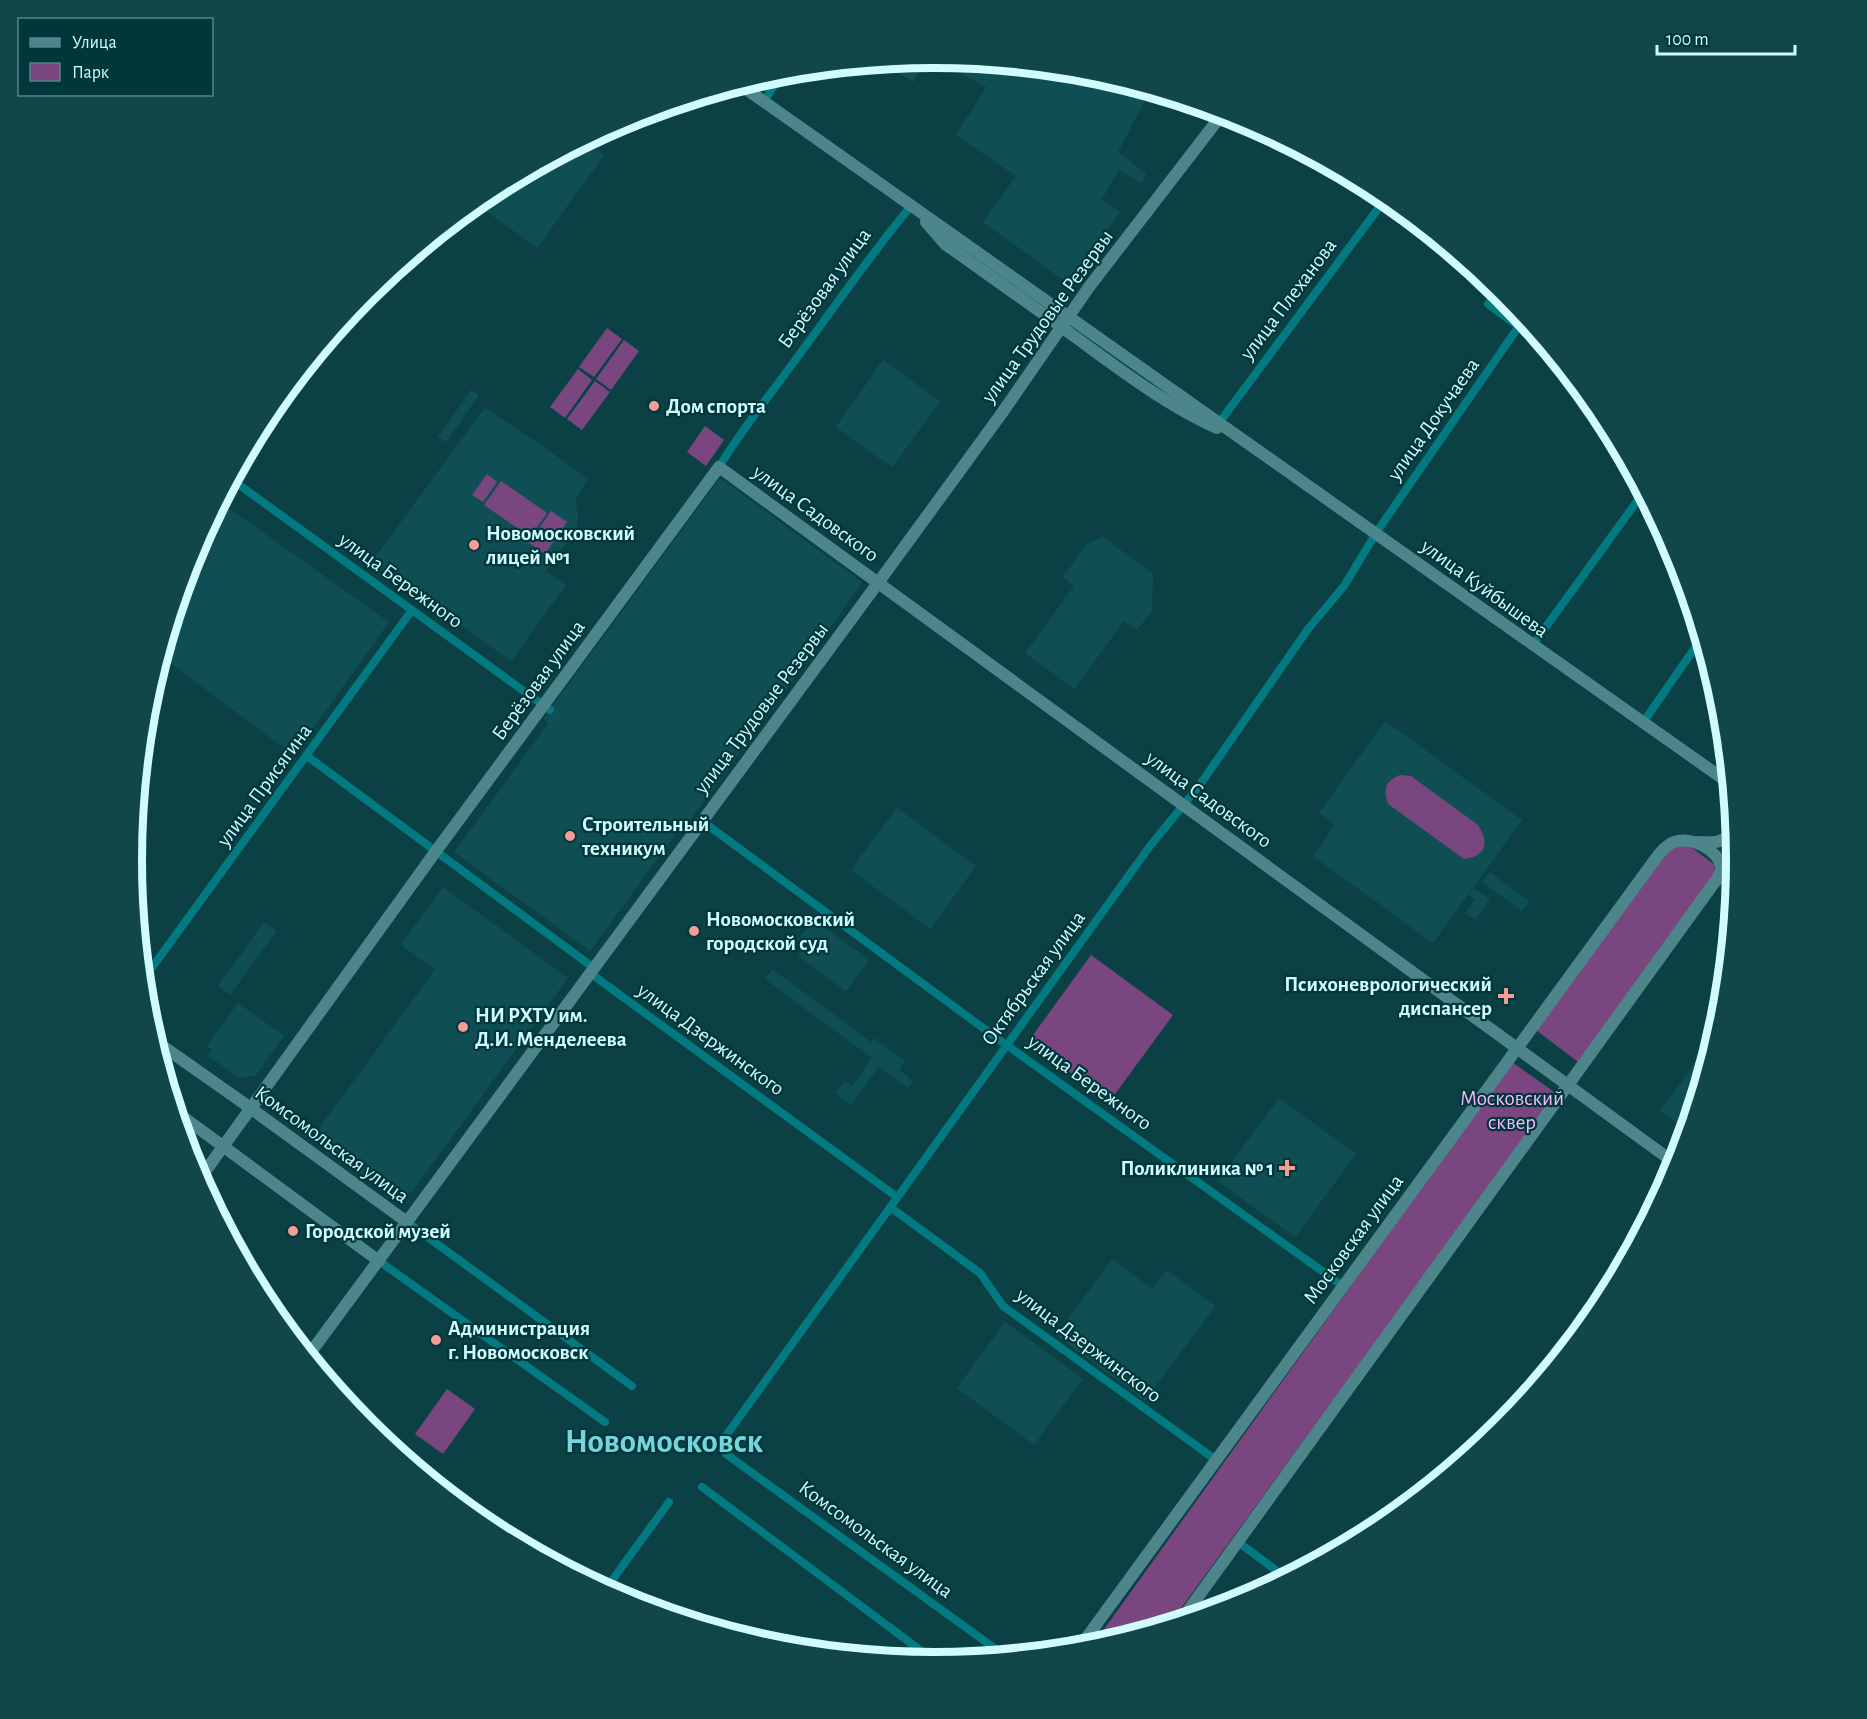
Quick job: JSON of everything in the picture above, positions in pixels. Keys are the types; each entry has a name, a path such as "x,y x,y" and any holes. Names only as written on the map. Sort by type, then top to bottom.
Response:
{"main road":[{"path":"748,90 911,206 945,244 1064,321 1157,395 1257,449"},
{"name":"улица Трудовые Резервы","path":"312,1351 879,582 1002,413 1089,287 1217,121"},
{"name":"улица Куйбышева","path":"1064,321 1257,449 1721,778"},
{"name":"улица Садовского","path":"719,467 1667,1157"},
{"name":"Берёзовая улица","path":"206,1171 436,851 547,708 719,467"},
{"path":"1693,841 1713,843 1721,842 1725,838"},
{"name":"Московская улица","path":"1088,1636 1659,854 1678,840 1693,841"},
{"path":"1693,841 1717,858 1721,865 1721,872 1717,880"},
{"path":"1190,1608 1726,867"},
{"name":"Комсомольская улица","path":"164,1047 407,1222"},
{"path":"185,1118 379,1261"}],"street":[{"path":"764,101 775,84"},
{"name":"Берёзовая улица","path":"719,467 743,430 871,256 911,206"},
{"name":"улица Плеханова","path":"1219,423 1380,206"},
{"path":"1493,298 1488,304 1519,326"},
{"name":"улица Докучаева","path":"1376,533 1519,326"},
{"name":"улица Бережного","path":"237,483 547,708"},
{"path":"1532,646 1639,499"},
{"name":"Октябрьская улица","path":"720,1444 1150,846 1199,786 1308,629 1344,586 1376,533"},
{"name":"улица Присягина","path":"149,971 412,610"},
{"path":"1642,724 1696,646"},
{"name":"улица Дзержинского","path":"307,756 897,1197"},
{"name":"улица Бережного","path":"702,821 1007,1045 1343,1286"},
{"name":"улица Дзержинского","path":"890,1207 980,1273 1003,1306 1216,1460"},
{"name":"Комсомольская улица","path":"407,1222 632,1386"},
{"path":"379,1261 605,1422"},
{"name":"Комсомольская улица","path":"726,1454 996,1649"},
{"path":"702,1487 922,1652"},
{"path":"611,1582 669,1502"},
{"path":"1238,1542 1279,1572"}],"shaded area":[{"path":"922,68 913,82 892,69"},
{"path":"952,68 1037,74 1147,97 1118,152 1146,174 1141,183 1119,170 1102,199 1120,212 1069,284 983,222 1016,176 956,135 986,87"},
{"path":"591,146 604,155 537,248 483,208 537,174"},
{"path":"883,360 940,402 892,467 836,427"},
{"path":"471,390 479,395 446,442 438,437"},
{"name":"Новомосковский лицей №1","path":"485,408 588,479 575,501 578,515 577,528 546,571 566,585 511,661 372,561"},
{"path":"720,478 862,582 688,823 685,821 590,951 454,852 549,723 543,719"},
{"path":"225,505 389,622 294,755 167,660 202,556"},
{"path":"1103,537 1153,574 1152,611 1137,630 1124,621 1074,689 1025,653 1074,586 1063,577 1088,543"},
{"path":"1385,721 1522,820 1433,943 1313,856 1335,825 1319,813"},
{"path":"897,808 976,866 930,929 851,870"},
{"path":"1490,872 1529,901 1522,911 1482,882"},
{"name":"НИ РХТУ им. Д.И. Менделеева","path":"443,887 568,978 412,1192 391,1196 312,1138 435,970 401,945"},
{"path":"1474,888 1490,899 1475,920 1465,913 1475,900 1469,895"},
{"path":"813,919 869,960 846,991 798,956 801,951 798,939"},
{"path":"264,922 277,931 230,995 218,986"},
{"path":"772,969 871,1042 874,1038 905,1061 899,1070 913,1081 908,1088 879,1067 851,1105 835,1093 845,1081 852,1086 872,1058 765,979"},
{"path":"238,1003 284,1036 256,1075 239,1078 208,1056 212,1050 207,1046"},
{"path":"1701,1054 1679,1125 1660,1111"},
{"name":"Поликлиника № 1","path":"1279,1098 1356,1154 1295,1237 1218,1181"},
{"path":"1112,1259 1153,1289 1167,1270 1215,1306 1145,1401 1056,1335"},
{"path":"1005,1322 1083,1379 1034,1445 957,1388"}],"green space":[{"path":"607,328 622,339 594,377 579,367"},
{"path":"624,340 639,351 611,390 596,379"},
{"path":"578,369 592,380 565,418 550,407"},
{"path":"595,381 610,392 582,430 567,419"},
{"path":"705,426 724,440 706,466 687,452"},
{"path":"487,474 497,482 483,502 472,495"},
{"path":"501,481 547,513 530,537 484,505"},
{"path":"551,511 567,522 545,554 529,543"},
{"path":"1400,775 1411,776 1478,825 1484,837 1484,847 1481,851 1477,855 1464,859 1388,804 1386,786"},
{"name":"Московский сквер","path":"1687,844 1715,865 1714,874 1578,1062 1536,1030 1668,849"},
{"path":"1091,955 1173,1015 1110,1101 1028,1042"},
{"name":"Московский сквер","path":"1512,1062 1557,1094 1178,1612 1138,1625 1101,1633"},
{"path":"447,1389 475,1409 443,1454 415,1434"}],"place":[{"name":"Дом спорта","path":"654,406"},
{"name":"Новомосковский лицей №1","path":"474,545"},
{"name":"Строительный техникум","path":"570,836"},
{"name":"Новомосковский городской суд","path":"694,931"},
{"name":"Психоневрологический диспансер","path":"1506,996"},
{"name":"НИ РХТУ им. Д.И. Менделеева","path":"463,1027"},
{"name":"Поликлиника № 1","path":"1287,1168"},
{"name":"Городской музей","path":"293,1231"},
{"name":"Администрация г. Новомосковск","path":"436,1340"}],"district":[{"name":"Новомосковск","path":"664,1440"}]}
